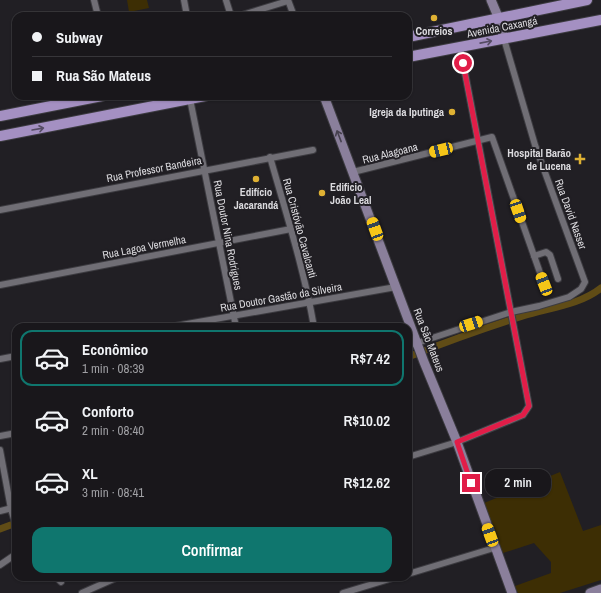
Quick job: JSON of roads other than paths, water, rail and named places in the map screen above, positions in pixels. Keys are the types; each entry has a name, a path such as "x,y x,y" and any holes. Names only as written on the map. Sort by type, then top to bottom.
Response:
{"main road":[{"name":"Avenida Caxangá","path":"412,36 587,0"},
{"name":"Avenida Caxangá","path":"412,56 601,20"},
{"path":"0,116 82,100"},
{"path":"0,136 185,100"}],"street":[{"path":"94,0 97,12"},
{"path":"184,0 186,12"},
{"path":"226,0 230,12"},
{"path":"251,12 288,0 292,12"},
{"path":"491,0 499,19 504,39"},
{"name":"Rua David Nasser","path":"504,39 536,145 584,282 580,289 569,297 512,313"},
{"path":"412,456 457,442 523,415 529,406 518,338 514,327 460,47"},
{"name":"Rua Doutor Nina Rodrigues","path":"190,100 235,323"},
{"name":"Rua São Mateus","path":"326,100 410,323"},
{"path":"478,141 492,138 544,284"},
{"name":"Rua Alagoana","path":"354,172 478,141"},
{"name":"Rua Professor Bandeira","path":"0,210 270,157 313,150"},
{"name":"Rua Cristóvão Cavalcanti","path":"270,157 291,229 313,323"},
{"name":"Rua Lagoa Vermelha","path":"0,285 291,229"},
{"path":"534,256 546,252 550,255 558,279"},
{"name":"Rua Doutor Gastão da Silveira","path":"191,323 396,287"},
{"path":"412,344 512,313"},
{"name":"Rua São Mateus","path":"412,329 457,442 494,548 512,593"},
{"path":"0,359 12,357"},
{"path":"0,436 12,434"},
{"path":"0,450 12,505"},
{"path":"0,511 12,510"},
{"path":"412,573 494,548"},
{"path":"0,565 12,557"},
{"path":"82,593 109,581"},
{"path":"343,593 383,581"},
{"path":"590,593 601,588"}],"waterway":[{"path":"412,355 466,335 533,313 574,302 593,294 601,288"},
{"path":"0,529 12,524"}],"place":[{"name":"Correios","path":"434,18"},
{"name":"Igreja da Iputinga","path":"452,112"},
{"name":"Hospital Barão de Lucena","path":"580,159"},
{"name":"Edifício Jacarandá","path":"256,179"},
{"name":"Edificio João Leal","path":"322,193"}]}
